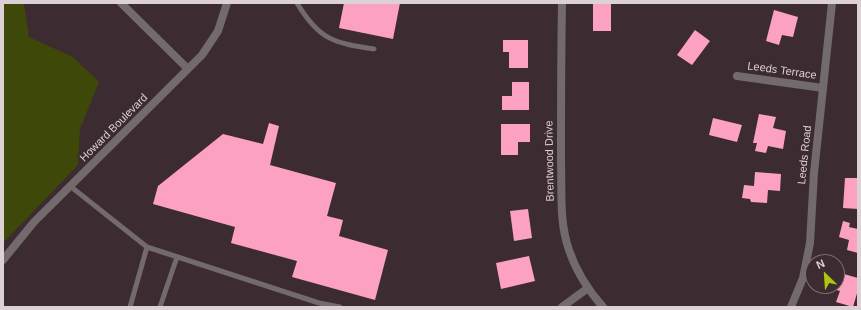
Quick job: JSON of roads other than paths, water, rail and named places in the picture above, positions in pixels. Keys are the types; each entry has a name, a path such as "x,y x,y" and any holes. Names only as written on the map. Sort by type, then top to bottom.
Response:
{"street":[{"path":"121,3 188,69"},
{"name":"Howard Boulevard","path":"3,260 34,222 202,54 218,31 227,3"},
{"name":"Brentwood Drive","path":"562,3 560,96 562,212 568,249 588,288 603,307"},
{"name":"Leeds Road","path":"791,307 803,278 810,243 823,88 832,3"},
{"name":"Leeds Terrace","path":"737,76 823,88"},
{"path":"562,307 588,288"}],"lane":[{"path":"297,3 314,27 327,38 335,42 374,49"},
{"path":"70,186 147,247 330,306 340,307"},
{"path":"130,307 147,247"},
{"path":"160,307 177,257"}]}
